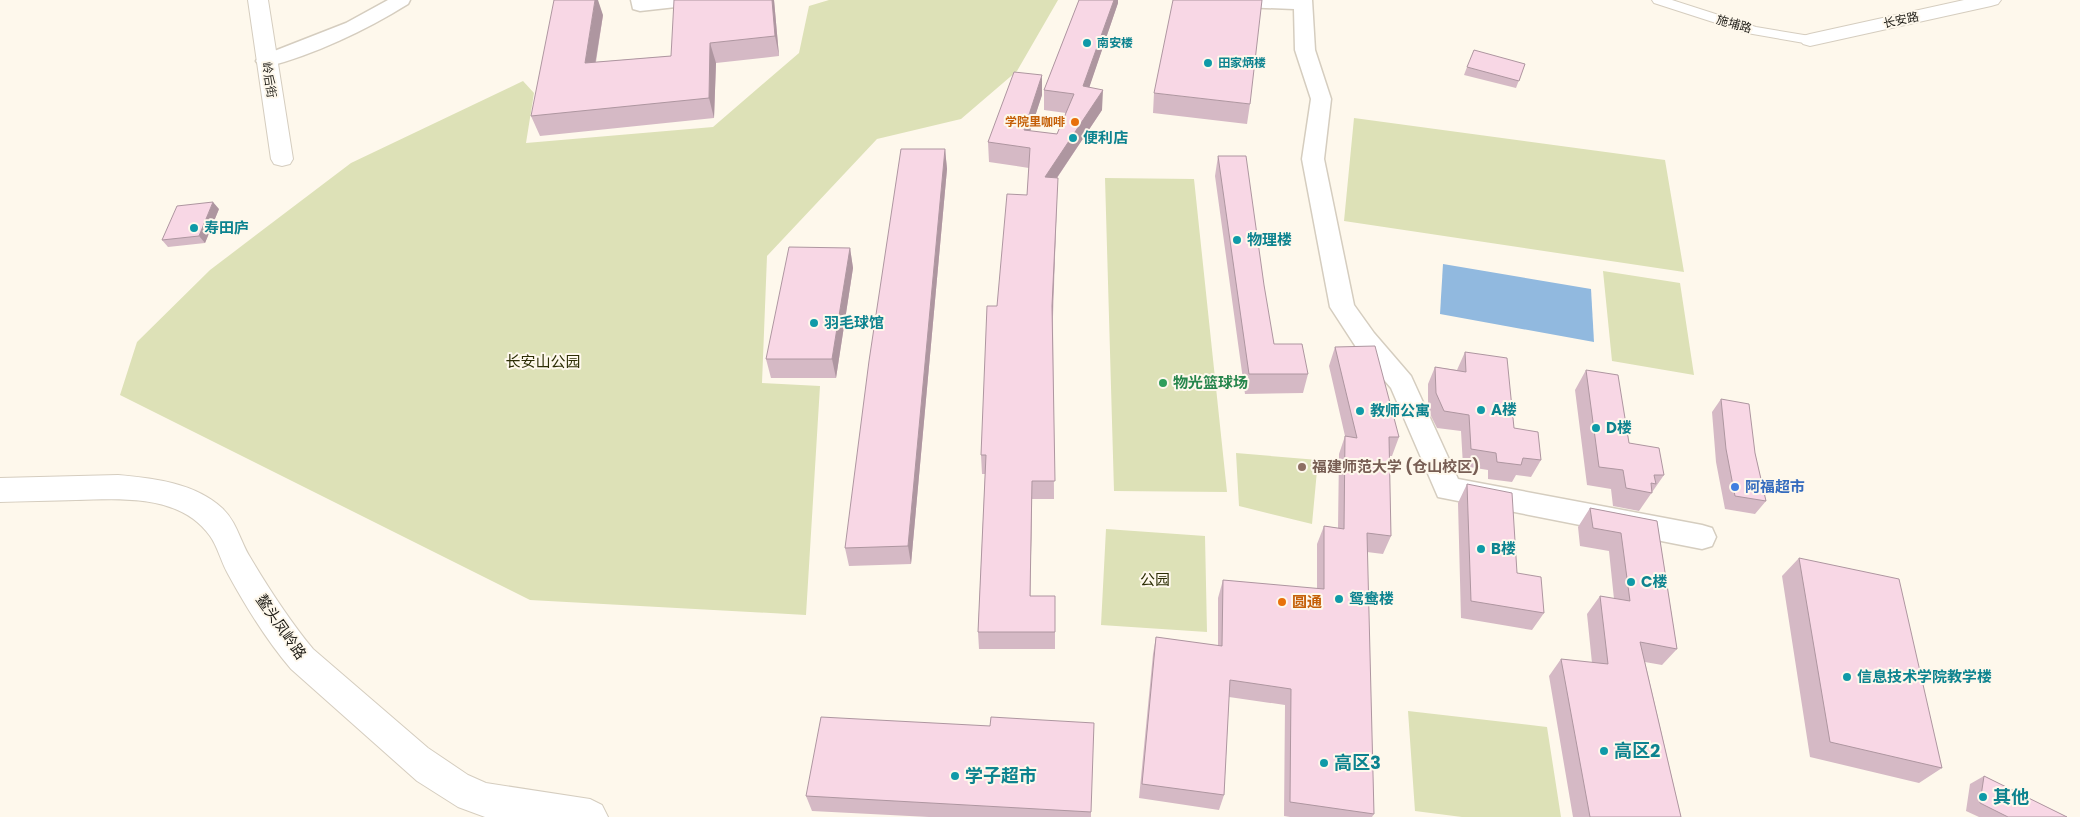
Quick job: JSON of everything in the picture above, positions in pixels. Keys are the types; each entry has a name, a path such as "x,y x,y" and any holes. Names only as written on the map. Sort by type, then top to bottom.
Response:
{"street":[{"name":"岭后街","path":"258,0 282,159"},
{"path":"266,61 338,34 385,11 401,0"},
{"path":"640,3 685,0"},
{"path":"1216,0 1304,2 1305,50 1320,99 1313,159 1342,307 1365,340 1402,383 1448,489 1702,537"},
{"name":"施埔路","path":"1659,0 1731,24 1788,38 1810,40"},
{"name":"长安路","path":"1810,40 1991,0"},
{"name":"鳌头凤岭路","path":"0,490 138,488 171,496 197,507 221,528 238,564 291,646 302,659 426,767 469,795 486,800 590,817"}],"green space":[{"name":"长安山公园","path":"829,0 1058,0 1017,71 961,119 877,139 767,256 762,383 820,386 806,615 530,600 120,395 137,342 210,270 351,163 523,81 534,93 526,143 713,127 799,53 809,6"},
{"path":"1354,118 1665,160 1684,272 1344,221"},
{"name":"物光篮球场","path":"1105,178 1194,179 1227,492 1114,491"},
{"path":"1603,271 1680,283 1694,375 1612,361"},
{"path":"1236,453 1318,460 1312,524 1239,506"},
{"name":"公园","path":"1106,529 1205,536 1207,632 1101,625"},
{"path":"1408,711 1547,727 1561,817 1462,817 1415,811"}],"water":[{"path":"1443,264 1591,289 1594,342 1440,314"}],"building":[{"path":"554,0 595,0 585,63 671,56 674,0 772,0 775,36 710,43 709,98 531,116"},
{"path":"1079,0 1114,0 1083,86 1103,90 1045,177 1058,178 1052,306 1055,481 1032,481 1030,596 1055,596 1055,632 978,632 986,455 981,455 987,306 997,306 1007,194 1027,195 1030,148 988,142 1014,72 1042,75 1024,130 1057,134 1074,94 1044,90"},
{"name":"田家炳楼","path":"1173,0 1262,0 1250,104 1154,93"},
{"path":"1474,50 1525,64 1519,81 1467,67"},
{"path":"901,149 945,149 908,546 845,548 869,361"},
{"path":"1218,156 1246,156 1274,344 1302,344 1308,374 1249,374"},
{"path":"213,202 199,236 162,240 177,206"},
{"name":"羽毛球馆","path":"789,247 850,248 832,359 766,359"},
{"path":"1375,346 1399,437 1389,437 1391,536 1367,533 1374,814 1290,802 1291,689 1230,680 1224,795 1142,784 1156,637 1222,646 1223,580 1324,589 1324,526 1344,529 1345,436 1357,438 1335,347"},
{"path":"1465,352 1507,358 1514,428 1538,432 1541,460 1523,458 1521,465 1497,462 1496,453 1471,449 1469,415 1444,411 1436,393 1435,367 1466,372"},
{"path":"1586,370 1618,375 1629,443 1659,448 1664,475 1654,475 1656,484 1651,483 1652,493 1626,488 1623,470 1599,467"},
{"path":"1721,399 1749,404 1755,453 1766,501 1735,496 1726,449"},
{"name":"B楼","path":"1467,484 1512,493 1517,573 1541,577 1544,613 1471,601"},
{"path":"1590,508 1657,521 1677,649 1640,642 1681,817 1590,817 1561,659 1608,664 1600,596 1630,601 1621,533 1593,528"},
{"name":"信息技术学院教学楼","path":"1799,558 1899,579 1942,768 1830,742"},
{"name":"学子超市","path":"821,717 990,726 991,717 1094,723 1091,812 806,796"},
{"path":"1984,776 2067,817 2008,817 1980,803"}],"place":[{"name":"南安楼","path":"1087,43"},
{"name":"田家炳楼","path":"1208,63"},
{"name":"学院里咖啡","path":"1075,122"},
{"name":"便利店","path":"1073,138"},
{"name":"寿田庐","path":"194,228"},
{"name":"物理楼","path":"1237,240"},
{"name":"羽毛球馆","path":"814,323"},
{"name":"物光篮球场","path":"1163,383"},
{"name":"A楼","path":"1481,410"},
{"name":"教师公寓","path":"1360,411"},
{"name":"D楼","path":"1596,428"},
{"name":"福建师范大学 (仓山校区)","path":"1302,467"},
{"name":"阿福超市","path":"1735,487"},
{"name":"B楼","path":"1481,549"},
{"name":"C楼","path":"1631,582"},
{"name":"鸳鸯楼","path":"1339,599"},
{"name":"圆通","path":"1282,602"},
{"name":"信息技术学院教学楼","path":"1847,677"},
{"name":"高区2","path":"1604,751"},
{"name":"高区3","path":"1324,763"},
{"name":"学子超市","path":"955,776"},
{"name":"其他","path":"1983,797"}]}
